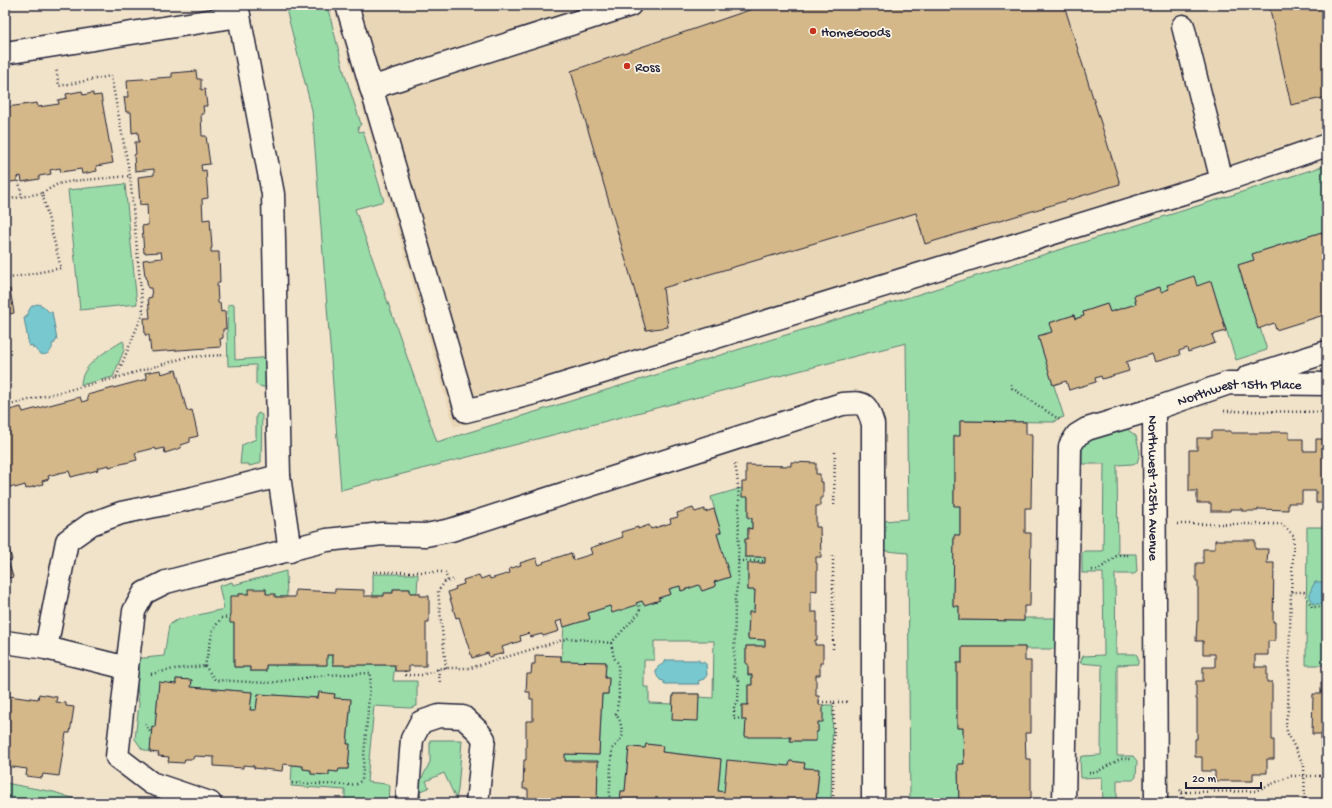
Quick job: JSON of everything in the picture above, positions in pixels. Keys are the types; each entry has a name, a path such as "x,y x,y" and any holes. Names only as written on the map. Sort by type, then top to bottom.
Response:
{"street":[{"path":"347,5 466,411 538,392 1222,181 1327,145"},
{"path":"371,88 630,5"},
{"path":"5,52 51,45 238,10 272,194 279,476 290,551"},
{"path":"1183,26 1222,181"},
{"path":"1229,383 1327,352"},
{"name":"Northwest 15th Place","path":"1154,409 1229,383 1327,384"},
{"path":"210,803 151,783 117,757 136,672 134,611 144,593 166,582 290,551 327,540 382,534 426,535 450,530 842,404 858,403 868,409 873,424 873,803"},
{"name":"Northwest 125th Avenue","path":"1081,432 1154,409 1156,803"},
{"path":"1064,803 1070,446 1077,435 1081,432"},
{"path":"46,648 67,541 91,524 121,513 193,498 279,476"},
{"path":"5,642 46,648 136,672"},
{"path":"407,803 412,739 421,722 439,716 463,717 484,739 477,803"}],"path":[{"path":"51,45 60,86 111,76 130,176 143,313 116,378"},
{"path":"5,200 42,193 58,184 72,181 130,176"},
{"path":"18,177 22,197"},
{"path":"5,279 61,268 42,193"},
{"path":"5,406 116,378 188,357 225,355"},
{"path":"1011,384 1012,388 1081,432"},
{"path":"1220,411 1327,412"},
{"path":"834,450 834,505"},
{"path":"740,461 734,462 739,498 738,580 734,600 734,677 739,679 738,701 734,708 734,719 742,718"},
{"path":"1174,524 1282,524 1294,536 1286,726 1287,732 1304,766 1305,803"},
{"path":"833,555 833,649"},
{"path":"738,560 766,560"},
{"path":"373,572 445,572 448,581"},
{"path":"446,668 438,591 445,582 453,580"},
{"path":"1291,592 1304,592 1312,607 1327,607"},
{"path":"611,643 640,612 639,604"},
{"path":"230,617 221,618 213,630 205,666 215,680 268,683 326,676 371,673 362,780 357,784 347,785 291,782"},
{"path":"405,671 405,675 422,676 438,669 470,668 569,638 611,643"},
{"path":"609,803 612,749 623,735 620,721 616,714 619,696 618,664 614,658 611,643"},
{"path":"136,672 205,666"},
{"path":"438,669 440,682"},
{"path":"819,702 834,702 833,803"},
{"path":"143,721 151,733"},
{"path":"1088,773 1095,773 1120,759 1156,759"},
{"path":"1182,792 1255,791 1291,776 1327,776"},
{"path":"5,800 21,803"}],"shaded area":[{"path":"333,5 1327,5 1327,154 454,427"}],"green space":[{"path":"285,5 327,5 345,75 361,124 358,128 359,132 363,131 384,201 355,209 437,442 913,296 1327,165 1327,236 1323,238 1322,232 1252,254 1254,260 1238,265 1258,328 1260,328 1267,350 1236,360 1211,282 1197,286 1167,285 1169,289 1161,292 1159,287 1134,295 1136,304 1110,312 1107,304 1083,312 1084,316 1075,319 1074,315 1049,323 1052,332 1038,336 1064,417 1055,420 1055,422 960,421 960,436 954,437 954,505 960,506 960,535 954,535 953,605 959,606 959,620 1024,621 1024,618 1057,618 1057,649 1025,649 1025,647 962,647 962,663 957,663 957,728 963,728 964,764 958,764 959,803 910,803 908,553 886,551 880,536 880,528 884,521 908,519 906,343 341,490 312,110"},
{"path":"125,184 137,304 80,310 68,190"},
{"path":"234,304 235,360 273,357 269,388 258,386 256,384 256,365 228,366 228,305"},
{"path":"123,341 124,350 113,377 81,385 82,377 90,364"},
{"path":"258,413 262,415 261,462 249,466 249,464 240,464 242,445 256,439 256,416"},
{"path":"1117,425 1127,429 1136,436 1140,453 1137,463 1117,465 1118,554 1136,554 1137,572 1134,574 1115,574 1116,654 1136,654 1138,657 1138,664 1117,665 1117,756 1133,756 1137,761 1136,777 1133,780 1117,780 1117,803 1103,803 1102,777 1081,778 1080,760 1081,757 1084,756 1101,755 1102,665 1080,663 1083,656 1104,655 1103,573 1082,573 1082,554 1084,551 1103,551 1104,464 1082,464 1082,446 1090,434"},
{"path":"742,488 748,497 748,517 752,518 752,529 748,528 748,539 745,540 745,557 765,557 765,563 748,564 748,590 755,590 754,612 749,612 748,639 765,640 765,646 746,646 746,664 748,664 748,675 752,675 752,685 748,685 748,705 742,705 742,720 746,720 745,736 791,737 791,741 816,741 816,732 818,731 818,722 823,705 833,705 831,803 816,803 819,769 804,768 804,763 790,761 789,766 724,792 718,791 721,759 662,752 662,746 646,744 645,748 629,747 625,791 621,791 620,803 597,803 598,762 565,761 565,754 599,755 602,694 608,694 609,679 605,678 606,662 561,661 564,627 590,619 588,613 610,606 637,605 636,603 642,601 644,605 659,600 658,598 671,594 669,589 680,586 681,591 699,585 702,591 716,586 714,582 730,577 717,534 721,532 711,497","holes":["654,641 714,641 713,698 699,697 699,694 673,694 672,704 649,703 649,687 644,687 644,660 654,660"]},
{"path":"1307,527 1327,527 1327,665 1306,665"},
{"path":"286,571 287,597 275,597 266,594 266,589 249,594 239,594 234,623 234,667 250,667 250,671 266,671 266,665 326,665 327,655 333,655 333,665 395,665 393,681 417,681 417,706 410,708 374,706 367,782 387,784 390,786 389,803 345,803 345,790 291,786 292,765 303,766 303,769 311,770 311,774 328,775 329,771 338,772 339,769 348,769 350,744 347,744 351,700 334,698 335,694 319,692 318,698 258,694 256,710 250,710 252,692 191,687 192,680 176,679 176,684 159,683 155,727 152,727 150,752 142,749 135,739 139,704 134,659 164,656 169,625 177,620 224,609 219,586 232,582 233,585"},
{"path":"373,574 418,574 417,593 410,593 410,589 393,589 393,593 385,593 384,596 373,596"},
{"path":"430,740 462,740 456,799 444,773 426,781 429,788 420,791 422,803 416,803 417,788 430,762"},
{"path":"5,783 54,792 87,803 5,803"}],"water":[{"path":"38,304 43,306 49,312 52,312 57,340 52,344 51,351 44,355 33,348 32,345 29,346 24,318 27,317 26,315 28,315 31,307"},
{"path":"1315,582 1327,582 1327,604 1314,604 1310,598 1310,593"},
{"path":"665,660 699,660 699,662 706,664 707,675 704,679 698,681 699,684 664,684 664,681 660,680 656,675 656,670 659,666 665,663"}],"building":[{"path":"764,5 1064,5 1120,184 925,244 916,213 663,288 668,327 646,330 571,71"},
{"path":"1269,5 1327,5 1327,97 1291,105"},
{"path":"196,71 197,79 201,79 201,90 205,89 207,106 203,106 204,114 201,114 202,136 206,136 210,164 201,165 202,171 206,170 208,198 202,199 203,220 210,219 211,252 219,252 220,283 217,283 218,303 220,303 221,312 225,311 226,329 223,329 223,338 220,339 221,347 151,352 149,335 145,335 144,318 150,318 148,298 152,297 151,288 148,288 145,276 143,260 162,258 161,252 144,253 142,226 148,225 147,204 140,205 138,177 154,175 154,169 135,171 135,142 139,142 138,132 132,133 131,112 126,112 124,97 128,97 127,80 172,77 172,73"},
{"path":"82,91 83,95 93,93 93,96 101,95 113,163 96,166 97,171 82,174 81,169 61,172 60,168 50,170 51,174 39,176 39,179 22,182 21,176 17,177 17,181 5,183 5,115 8,114 7,107 37,103 38,107 59,104 58,100 67,98 66,94"},
{"path":"1322,232 1323,238 1327,236 1327,314 1276,330 1274,323 1258,329 1238,265 1254,260 1252,254"},
{"path":"1194,276 1197,286 1211,281 1226,331 1212,335 1215,343 1188,352 1187,348 1179,351 1180,355 1155,362 1152,354 1126,362 1129,371 1102,379 1101,376 1095,378 1096,382 1069,390 1066,381 1053,385 1038,336 1052,332 1049,323 1074,315 1075,319 1084,316 1083,312 1107,304 1110,312 1136,304 1134,296 1160,287 1161,292 1169,289 1167,285"},
{"path":"10,289 14,313 5,315 5,290"},
{"path":"160,370 161,374 176,370 187,411 192,410 198,436 190,438 190,442 181,445 181,448 165,453 164,448 156,450 155,448 135,453 137,460 109,467 109,465 97,468 98,470 71,477 69,471 59,473 48,476 49,479 42,481 43,484 26,489 25,485 15,488 14,486 6,488 6,411 21,407 23,412 80,397 82,402 88,400 87,395 147,379 145,373"},
{"path":"960,421 1026,422 1026,434 1032,434 1031,508 1025,508 1025,533 1031,533 1030,606 1024,606 1024,621 959,620 959,606 953,606 954,535 960,535 960,506 954,506 954,436 960,436"},
{"path":"1212,431 1231,431 1231,433 1289,432 1289,439 1303,439 1303,451 1316,451 1316,439 1327,439 1327,503 1316,503 1316,491 1302,491 1302,503 1288,503 1288,510 1258,509 1258,511 1242,511 1242,509 1230,509 1230,511 1211,511 1211,503 1197,503 1197,491 1189,491 1189,450 1197,450 1197,438 1212,438"},
{"path":"791,462 816,463 816,474 820,474 820,482 823,482 823,498 820,498 820,506 816,506 816,527 820,527 821,557 816,557 817,591 811,590 811,612 817,612 817,640 815,640 815,645 823,645 823,663 820,663 820,675 816,675 816,696 819,696 819,705 823,705 823,722 818,722 816,741 790,741 791,737 745,737 746,720 742,720 742,705 748,705 748,685 752,685 752,675 748,675 748,664 746,664 746,646 765,646 765,640 748,639 749,612 754,612 755,590 748,590 748,563 765,563 765,557 745,557 745,539 748,539 748,528 752,529 752,518 748,518 748,497 742,497 742,482 746,482 746,465 791,466"},
{"path":"693,508 695,512 705,509 705,512 714,509 721,532 717,534 730,577 714,582 716,586 702,591 699,585 681,591 680,586 669,589 671,594 658,598 660,600 644,605 642,601 636,603 637,605 612,613 610,606 588,613 590,619 564,627 562,620 556,622 559,631 543,636 542,634 530,637 529,633 520,636 521,641 502,647 504,653 489,657 488,653 472,658 459,617 456,618 448,592 456,589 455,587 464,584 463,580 479,575 481,579 489,576 490,579 510,573 509,569 521,565 520,563 536,558 539,565 544,563 543,562 571,553 573,560 592,554 590,548 623,537 621,532 638,527 638,529 649,525 651,529 671,523 670,519 678,517 677,513"},
{"path":"1215,540 1255,540 1255,549 1268,549 1267,563 1274,563 1273,622 1275,622 1275,641 1268,641 1268,655 1255,655 1255,667 1267,667 1267,682 1272,682 1272,740 1274,740 1274,759 1267,759 1267,773 1253,773 1253,781 1215,781 1215,771 1202,771 1202,757 1195,757 1195,739 1197,739 1196,681 1203,681 1203,667 1215,667 1215,654 1203,654 1203,641 1196,641 1198,621 1198,581 1196,581 1196,563 1203,563 1203,549 1215,549"},
{"path":"8,545 12,560 8,561 13,577 5,579 5,546"},
{"path":"249,589 266,589 266,594 275,594 275,597 295,597 295,590 335,592 335,589 364,590 364,596 384,596 384,593 393,593 393,589 410,589 410,593 420,593 420,596 429,596 429,622 426,622 426,666 409,666 409,671 395,671 395,665 333,665 333,655 327,655 327,665 266,665 266,671 250,671 250,667 234,667 234,623 230,623 230,596 249,594"},
{"path":"962,647 1025,647 1025,661 1031,661 1031,733 1025,733 1026,759 1031,759 1031,803 959,803 958,764 964,764 963,728 957,728 957,663 962,663"},
{"path":"535,655 561,656 561,661 606,662 605,678 609,678 608,694 602,694 599,755 565,754 565,761 598,761 597,803 528,803 528,789 523,789 524,760 526,760 526,721 533,721 533,699 530,699 530,692 526,692 527,674 531,674 532,664 535,664"},
{"path":"176,679 192,680 191,687 252,692 250,710 256,710 258,694 318,698 319,692 335,694 334,698 351,699 347,744 350,744 348,769 339,769 338,772 329,771 329,775 311,774 311,770 303,769 303,766 283,764 282,771 254,768 254,766 243,765 243,768 214,766 214,757 194,756 193,759 185,759 184,763 168,762 169,757 158,756 159,753 150,752 152,726 155,727 159,682 176,684"},
{"path":"1321,682 1327,682 1327,747 1321,747 1321,734 1312,734 1313,694 1321,694"},
{"path":"5,688 10,689 9,696 38,699 39,694 57,697 56,702 66,703 66,706 74,707 70,733 66,733 59,776 43,774 42,778 26,776 27,769 5,766"},
{"path":"673,694 699,694 698,721 672,720"},
{"path":"646,744 663,746 662,752 721,759 718,791 724,792 727,760 789,766 790,761 805,763 804,768 819,769 816,803 620,803 621,791 625,791 629,747 645,748"}],"place":[{"name":"HomeGoods","path":"813,31"},
{"name":"Ross","path":"627,66"}]}
